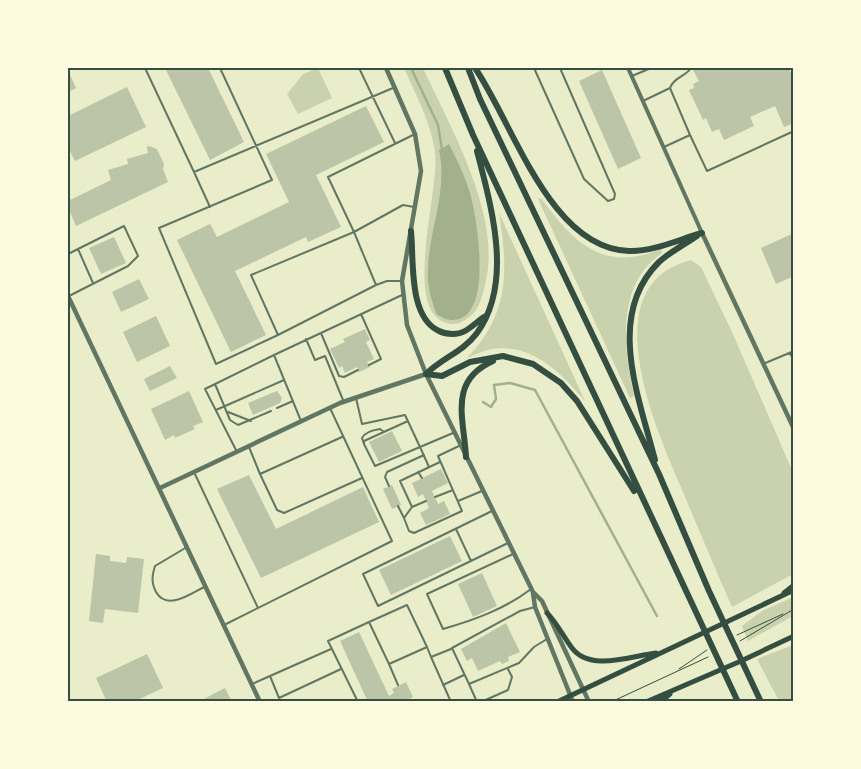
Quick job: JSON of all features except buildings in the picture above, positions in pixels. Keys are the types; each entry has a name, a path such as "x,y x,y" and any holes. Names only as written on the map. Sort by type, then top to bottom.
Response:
{"highway":[{"path":"445,68 473,135 738,702"},
{"path":"468,68 480,99 659,474 709,591 762,702"},
{"path":"475,68 488,87 540,186 575,230 592,242 630,252 702,233"},
{"path":"426,374 436,364 463,348 477,333 486,316 492,297 497,262 495,223 473,135"},
{"path":"411,231 418,305 427,323 444,333 456,334 465,331 486,316"},
{"path":"659,474 633,376 630,352 632,310 640,288 647,276 661,260 702,233"},
{"path":"426,374 442,376 470,362 503,356 533,364 561,383 577,401 650,517"},
{"path":"466,457 461,411 464,387 477,370 503,356"}],"main road":[{"path":"778,598 794,585"},
{"path":"557,702 794,590"},
{"path":"547,613 572,648 589,660 607,661 661,652"},
{"path":"646,702 794,636"},
{"path":"660,702 676,689"}],"street":[{"path":"386,68 415,134 421,170 402,281 406,325 426,374 482,491 532,590 542,601 589,702"},
{"path":"628,68 702,233 794,429"},
{"path":"68,296 260,702"},
{"path":"160,488 344,402 426,374"},
{"path":"532,590 535,607 573,702"}],"lane":[{"path":"145,68 210,207"},
{"path":"220,68 272,180 159,228 216,364 376,285 387,281 402,281"},
{"path":"359,68 395,143"},
{"path":"534,68 584,179 608,201 614,199 616,194 560,68"},
{"path":"632,76 651,68"},
{"path":"643,101 670,88 673,81 689,72 691,68"},
{"path":"194,172 395,87"},
{"path":"670,88 707,171 794,131"},
{"path":"376,285 354,232 328,178 415,134"},
{"path":"664,147 690,135"},
{"path":"278,335 251,276 354,232 403,205 416,207"},
{"path":"68,254 124,226 138,256 128,266 68,296"},
{"path":"78,249 93,283"},
{"path":"237,452 205,389 402,295"},
{"path":"362,314 381,359 369,365"},
{"path":"321,333 339,376 344,377 358,370"},
{"path":"306,340 315,360 324,356 344,402"},
{"path":"763,364 794,351"},
{"path":"790,353 794,361"},
{"path":"274,355 302,421"},
{"path":"216,410 284,380"},
{"path":"215,384 230,420 238,425 251,421 270,410"},
{"path":"356,398 362,424 405,415 429,467"},
{"path":"277,408 293,401"},
{"path":"224,625 392,542 330,408"},
{"path":"228,412 239,418 251,421"},
{"path":"364,444 364,441 408,421"},
{"path":"384,432 380,429 373,430 363,435 362,438 375,466 454,432"},
{"path":"260,474 342,436"},
{"path":"398,506 410,531 414,534 462,511 438,456 461,445"},
{"path":"249,447 277,510 284,513 362,478"},
{"path":"389,486 385,477 387,472 424,455"},
{"path":"412,508 400,481 440,462"},
{"path":"194,472 258,608"},
{"path":"418,472 422,478"},
{"path":"435,497 453,490"},
{"path":"458,501 482,491"},
{"path":"404,518 412,508 426,501"},
{"path":"492,511 363,574 378,606 508,543"},
{"path":"456,528 471,561"},
{"path":"187,547 155,566 152,584 160,598 167,602 176,601 206,586"},
{"path":"514,554 427,594 443,629 463,624 532,590"},
{"path":"358,702 328,641 408,605 451,702"},
{"path":"431,658 520,611 535,607"},
{"path":"369,622 398,685"},
{"path":"469,684 518,663 534,647 547,639"},
{"path":"389,664 426,647"},
{"path":"452,648 477,702"},
{"path":"252,684 331,649"},
{"path":"270,676 279,698 341,668"},
{"path":"481,702 508,690 512,677 508,668"},
{"path":"443,684 464,675"}],"path":[{"path":"784,614 794,609"},
{"path":"611,702 679,670"}],"shaded area":[{"path":"318,68 332,98 298,114 287,94 303,74"},
{"path":"404,68 423,68 460,146 471,174 481,203 487,231 489,259 481,299 472,315 456,324 444,322 432,312 426,294 424,271 435,169 435,152 427,120"},
{"path":"449,144 470,193 479,244 480,266 474,304 465,316 451,320 437,315 428,281 431,239 440,196 441,166 439,150"},
{"path":"541,198 553,214 578,240 606,255 622,257 641,256 661,249 662,253 647,266 636,282 630,300 626,339 634,396 630,398 538,199"},
{"path":"499,213 585,401 556,371 534,356 521,351 507,348 493,349 467,358 491,325 498,308 502,290 504,253"},
{"path":"691,260 701,267 732,332 792,470 793,574 732,607 661,440 640,366 637,331 643,300 660,275"},
{"path":"793,597 793,616 748,641 742,626 762,611"},
{"path":"793,645 793,701 779,701 757,659"}],"waterway":[{"path":"411,68 438,125 442,150"},
{"path":"483,402 491,407 496,399 494,385 510,383 535,390 657,616"}]}
